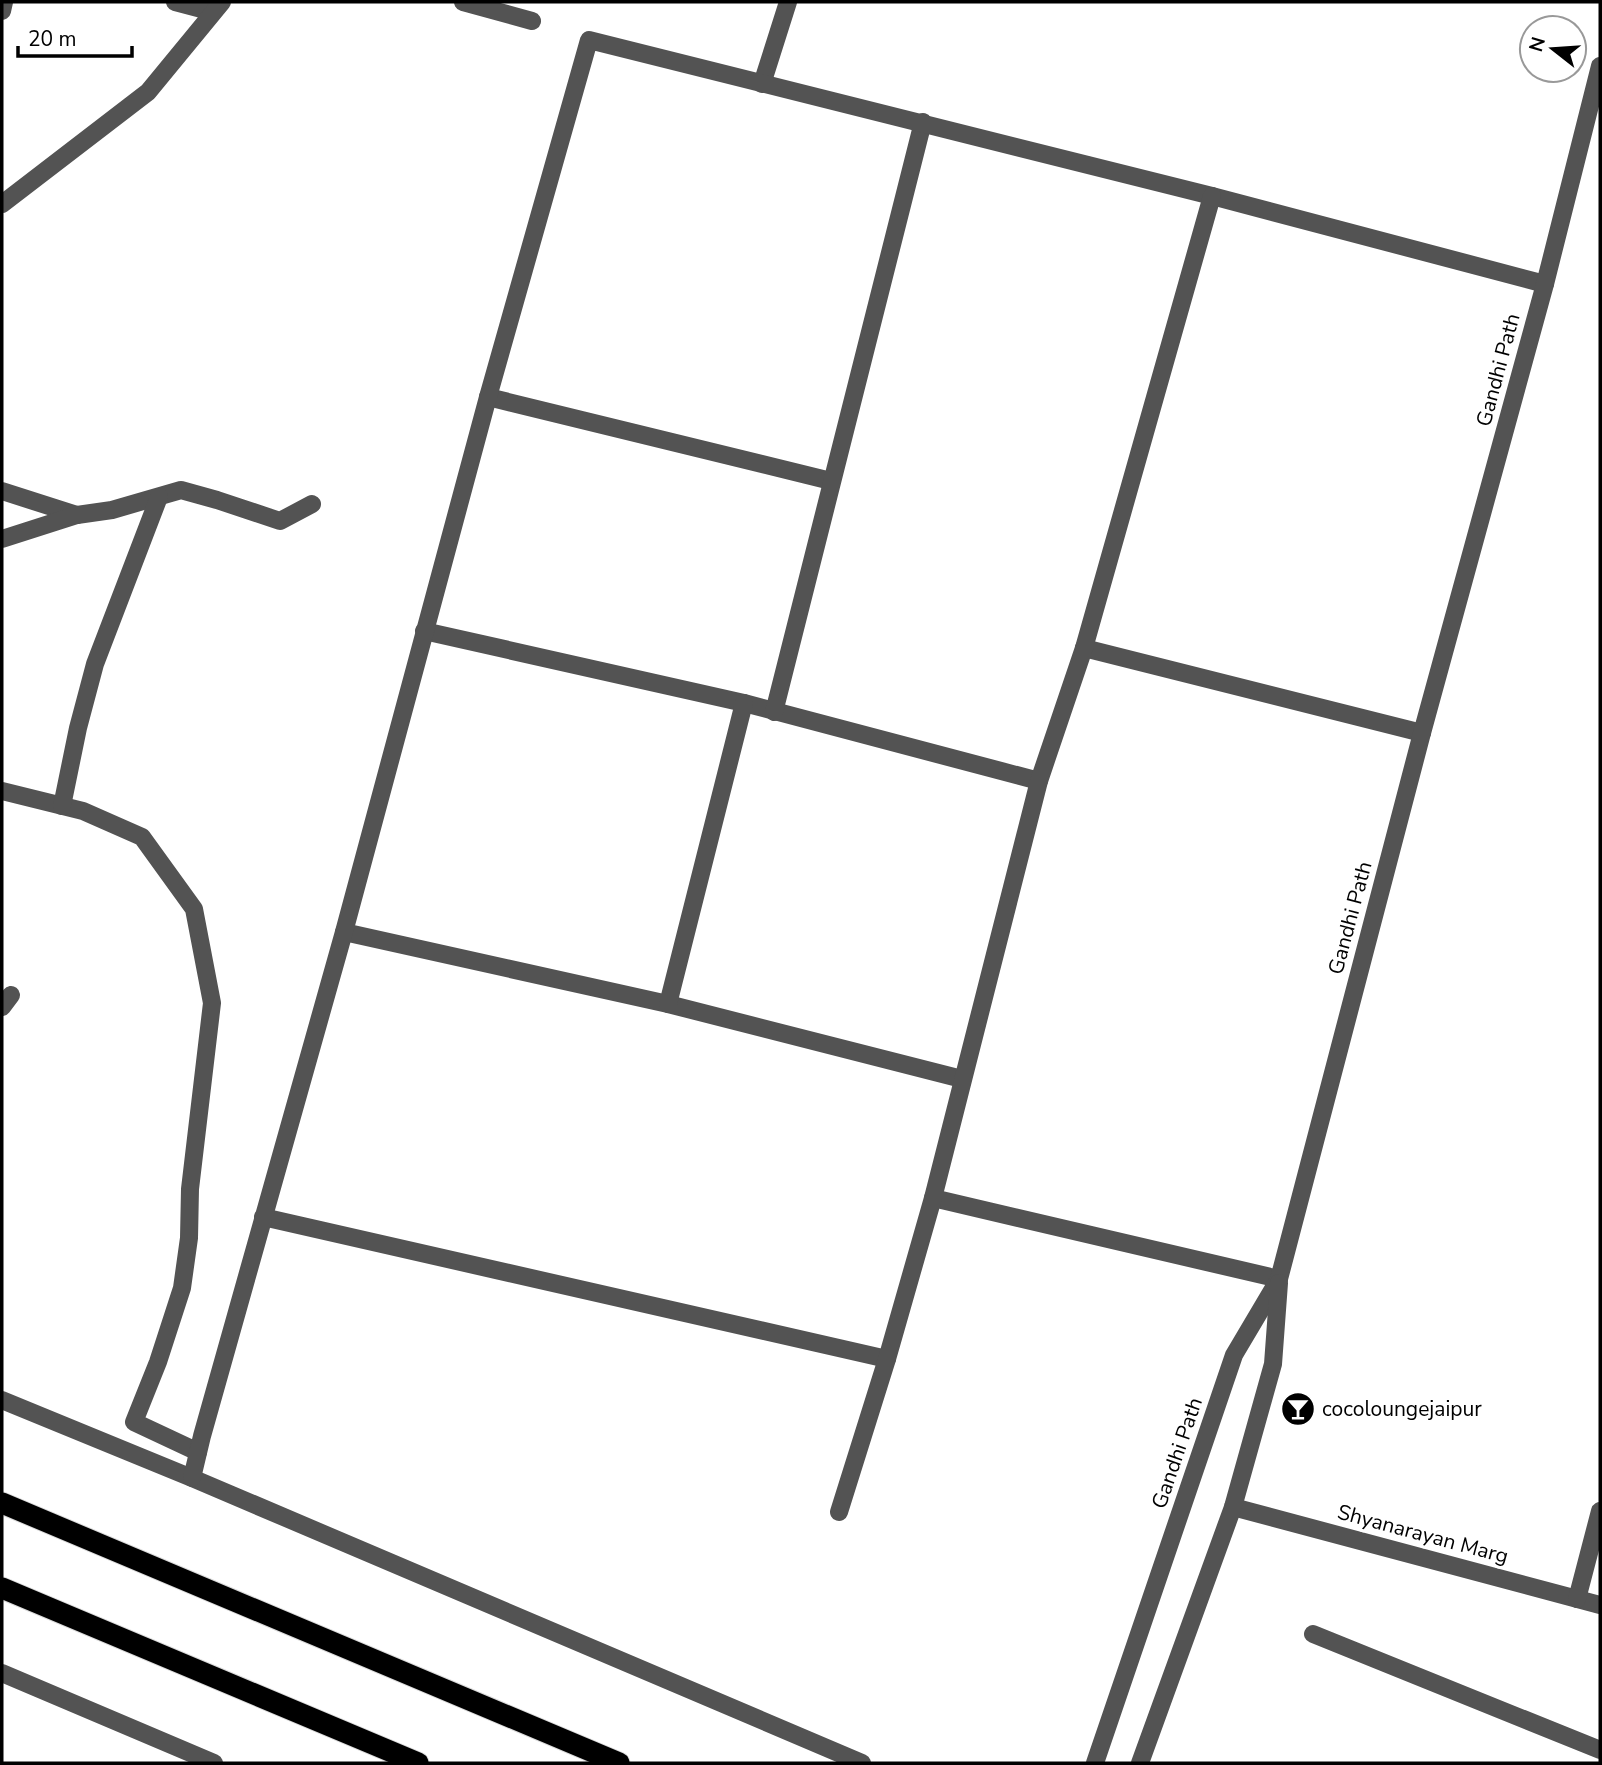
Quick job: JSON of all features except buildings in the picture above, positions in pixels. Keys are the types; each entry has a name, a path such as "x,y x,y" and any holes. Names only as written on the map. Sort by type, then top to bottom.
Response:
{"highway":[{"path":"2,1503 619,1763"},
{"path":"2,1588 418,1763"}],"street":[{"path":"2,11 4,2"},
{"path":"175,2 218,7"},
{"path":"463,2 532,21"},
{"path":"762,84 788,2"},
{"path":"2,204 148,92 218,7"},
{"path":"192,1479 344,932 488,397 589,40 923,122 1545,284"},
{"name":"Gandhi Path","path":"1095,1763 1234,1355 1279,1279 1599,73"},
{"path":"774,712 923,122"},
{"path":"839,1512 887,1359 933,1198 1039,781 1084,648 1212,196"},
{"path":"488,397 831,481"},
{"path":"2,539 77,515 112,510 181,490 280,521 312,505"},
{"path":"2,491 77,515"},
{"path":"62,806 95,664 159,497"},
{"path":"424,631 744,703 1039,781"},
{"path":"1084,648 1422,733"},
{"path":"668,1004 744,703"},
{"path":"2,791 83,811 142,837 194,909 212,1003 191,1189 189,1238 182,1288 158,1362 134,1422 198,1452"},
{"path":"344,932 668,1004 962,1079"},
{"path":"933,1198 1279,1279 1273,1364 1233,1507 1140,1763"},
{"path":"263,1217 887,1359"},
{"path":"2,1400 862,1763"},
{"name":"Shyanarayan Marg","path":"1233,1507 1600,1605"},
{"path":"1577,1599 1600,1511"},
{"path":"1314,1634 1600,1751"},
{"path":"2,1673 214,1763"}],"place":[{"name":"cocoloungejaipur","path":"1298,1409"}]}
